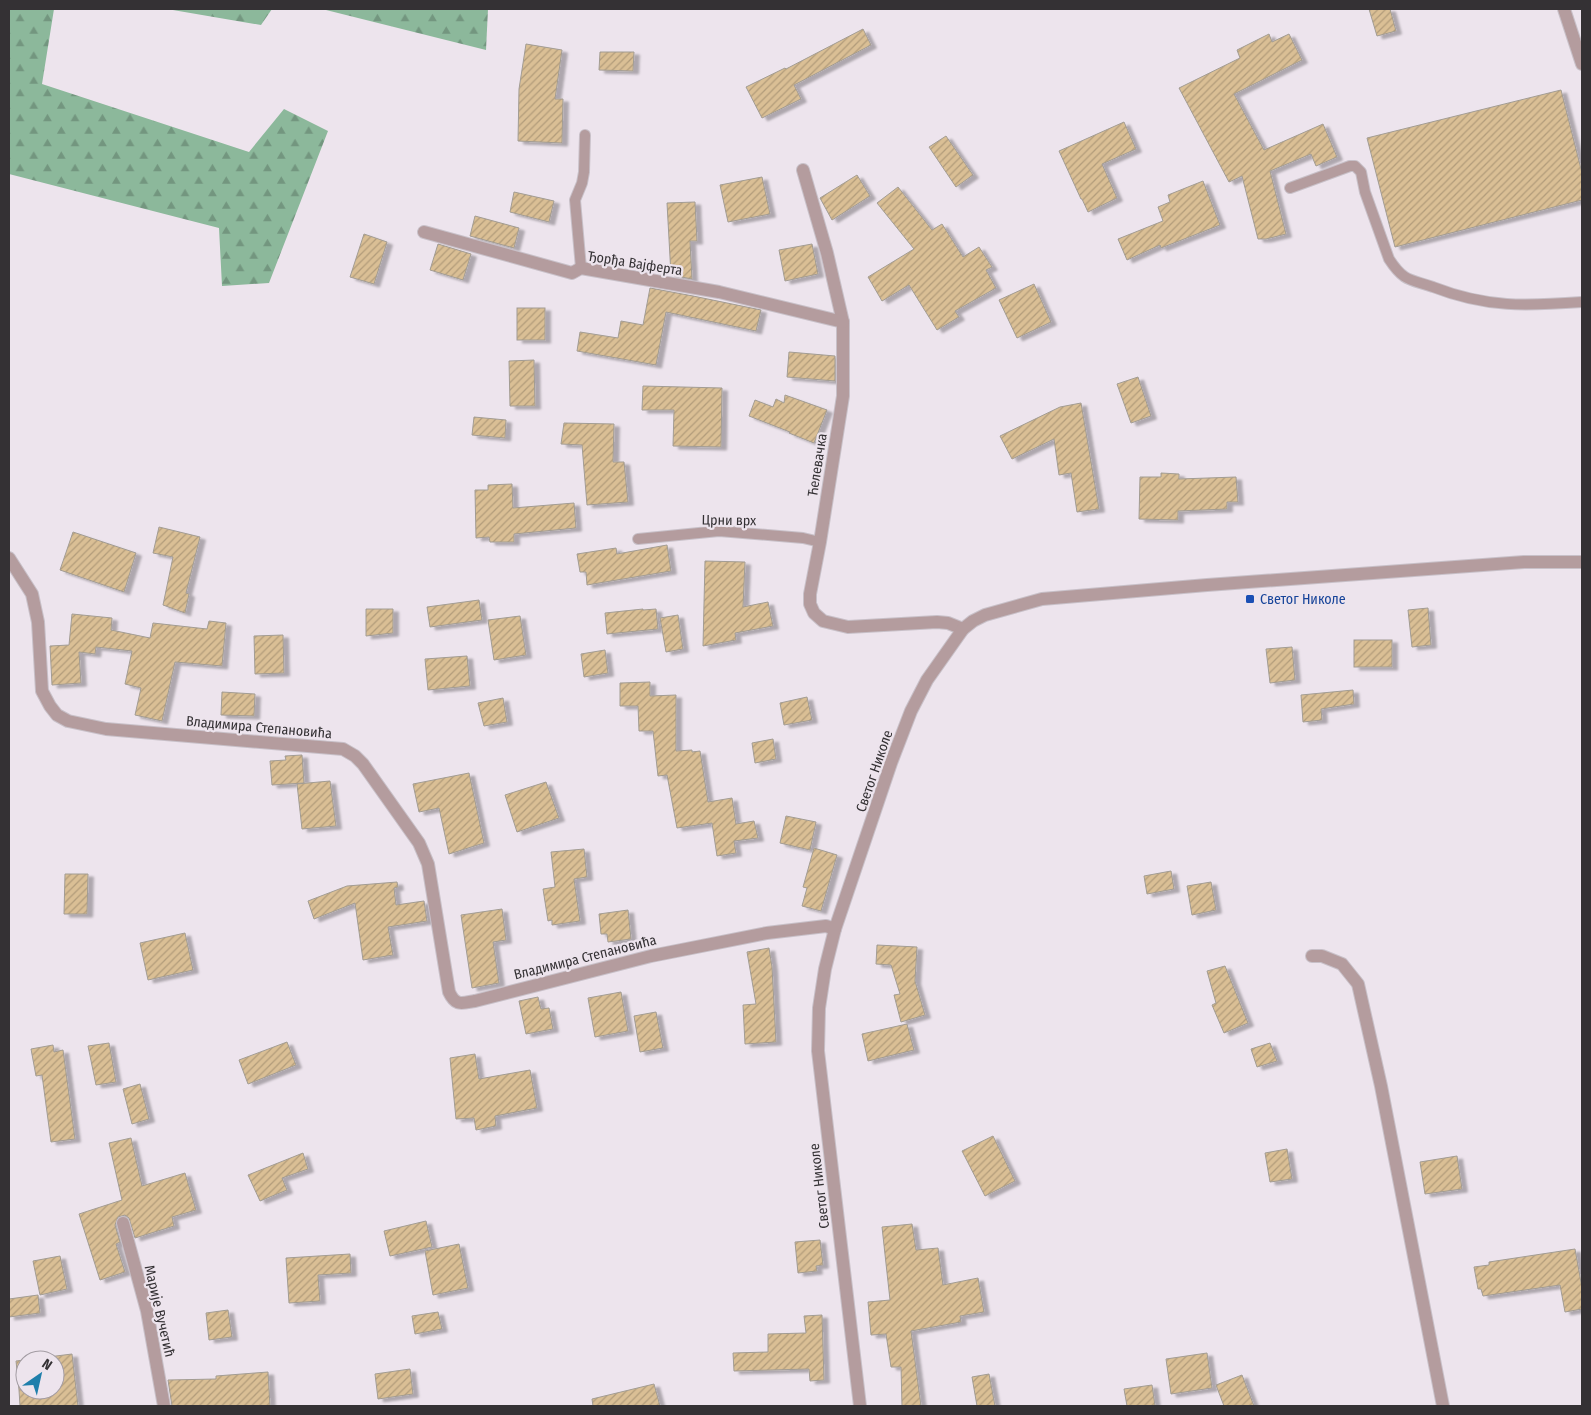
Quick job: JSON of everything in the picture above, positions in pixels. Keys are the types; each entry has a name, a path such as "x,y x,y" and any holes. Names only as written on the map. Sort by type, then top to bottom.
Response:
{"street":[{"path":"1564,9 1582,64"},
{"name":"Ћелевачка","path":"803,170 827,253 843,322 843,396 810,594 810,604 814,614 823,621 848,627 948,623 963,629"},
{"name":"Ђорђа Вајферта","path":"424,232 572,273 581,268 719,292 843,322"},
{"name":"Владимира Степановића","path":"9,558 32,594 38,622 42,691 57,715 68,721 106,729 343,749 360,760 419,843 428,864 449,992 456,1002 475,1001 650,956 767,933 826,926 835,929"},
{"name":"Светог Николе","path":"860,1406 818,1051 820,1008 825,970 835,929 891,763 911,712 926,680 963,629 985,614 1042,599 1217,584 1524,562 1582,562"},
{"path":"1312,956 1322,956 1342,964 1358,984 1381,1086 1443,1406"},
{"name":"Марије Вучетић","path":"123,1223 146,1311 164,1406"}],"lane":[{"path":"581,268 575,200 584,172 585,135"},
{"path":"1290,188 1350,166 1356,166 1361,172 1365,192 1389,259 1404,277 1414,282 1478,301 1530,306 1582,302"},
{"name":"Црни врх","path":"638,539 719,531 803,538 820,542"}],"green space":[{"path":"9,9 54,9 42,84 249,152 284,109 328,131 269,283 222,286 219,228 9,174"},
{"path":"167,9 272,9 261,25"},
{"path":"322,9 488,9 486,50"}],"building":[{"path":"1369,9 1390,9 1396,31 1377,36"},
{"path":"863,29 871,45 794,85 801,99 762,118 746,87 786,69"},
{"path":"1269,34 1272,42 1289,34 1302,60 1234,94 1264,150 1323,124 1337,157 1316,166 1311,154 1270,171 1286,234 1258,239 1242,176 1229,182 1179,88 1240,58 1237,50"},
{"path":"526,44 562,50 555,99 563,99 562,143 518,141 519,89"},
{"path":"600,52 634,52 633,71 599,70"},
{"path":"1561,90 1582,173 1582,200 1395,247 1367,138"},
{"path":"1124,122 1136,149 1102,164 1117,198 1088,212 1059,151"},
{"path":"946,136 973,175 956,187 929,147"},
{"path":"857,175 870,196 832,220 820,198"},
{"path":"762,177 770,214 728,222 720,185"},
{"path":"1203,181 1220,225 1161,248 1160,245 1127,260 1118,239 1163,221 1158,207 1170,202 1168,195"},
{"path":"898,187 932,230 942,224 963,257 979,247 992,267 986,270 996,288 955,311 959,317 937,330 909,285 882,301 868,277 914,249 877,203"},
{"path":"514,192 554,201 549,222 510,212"},
{"path":"695,202 697,241 690,241 692,279 671,275 667,203"},
{"path":"475,216 519,228 514,248 470,236"},
{"path":"364,234 387,242 374,284 350,277"},
{"path":"438,244 471,254 463,280 430,270"},
{"path":"812,244 818,274 785,281 779,250"},
{"path":"1034,284 1051,322 1017,338 999,300"},
{"path":"650,288 761,310 756,331 666,312 656,365 577,351 580,332 618,338 621,321 643,325"},
{"path":"517,308 545,308 545,340 517,340"},
{"path":"789,352 835,356 835,381 787,377"},
{"path":"534,360 535,406 510,406 509,361"},
{"path":"1138,377 1151,416 1131,423 1117,384"},
{"path":"643,386 722,388 721,447 673,446 674,410 642,410"},
{"path":"785,395 827,410 814,443 749,416 755,400 773,407 776,399 784,403"},
{"path":"1081,403 1099,509 1077,512 1071,473 1059,475 1054,439 1012,459 1000,436 1060,407"},
{"path":"474,417 506,420 505,438 472,435"},
{"path":"564,423 614,424 613,462 624,462 628,502 587,505 582,445 561,444"},
{"path":"1161,473 1179,474 1179,479 1236,477 1238,502 1227,502 1227,509 1178,511 1178,520 1139,519 1140,477 1161,477"},
{"path":"512,484 513,508 574,503 576,528 514,534 514,542 490,542 489,537 476,538 475,490 488,490 488,485"},
{"path":"159,527 200,537 186,593 189,594 185,613 163,605 173,557 153,553"},
{"path":"73,532 136,553 124,592 60,570"},
{"path":"667,545 671,571 587,585 586,572 580,572 577,554 616,548 617,554"},
{"path":"705,561 745,562 743,607 768,602 773,626 735,633 736,640 703,646"},
{"path":"479,600 482,620 430,627 427,607"},
{"path":"1428,608 1431,645 1412,647 1408,610"},
{"path":"366,609 393,609 393,633 366,636"},
{"path":"656,609 658,629 607,634 605,613"},
{"path":"72,614 112,618 111,630 150,638 153,623 207,629 209,621 226,623 222,666 175,662 162,721 135,715 141,688 125,684 132,651 96,647 95,654 79,652 81,683 52,685 50,646 69,645"},
{"path":"678,615 683,649 666,652 660,618"},
{"path":"520,616 526,655 494,660 488,620"},
{"path":"283,635 284,673 255,674 254,636"},
{"path":"1354,640 1392,640 1392,667 1354,667"},
{"path":"1292,647 1295,680 1270,683 1266,649"},
{"path":"605,650 608,673 584,677 581,654"},
{"path":"467,656 470,686 428,690 425,659"},
{"path":"650,682 650,696 676,695 676,751 700,751 708,802 732,798 736,824 754,821 758,838 734,841 736,853 717,856 712,823 677,828 667,775 658,776 653,731 639,731 638,706 620,706 620,683"},
{"path":"1353,690 1354,704 1321,709 1322,720 1303,722 1301,695"},
{"path":"222,692 255,694 254,716 221,715"},
{"path":"807,697 812,720 784,725 780,703"},
{"path":"503,698 507,722 484,726 478,703"},
{"path":"773,739 776,759 755,763 752,743"},
{"path":"302,755 304,783 272,785 270,761 286,760 285,756"},
{"path":"469,773 484,843 449,854 439,808 419,812 413,784"},
{"path":"330,781 336,826 302,829 297,784"},
{"path":"546,782 559,818 517,832 505,795"},
{"path":"786,816 816,822 810,850 780,843"},
{"path":"814,848 837,855 821,911 802,906 807,888 803,887"},
{"path":"584,849 587,877 574,879 580,921 552,925 552,920 548,921 543,889 555,887 551,852"},
{"path":"1171,871 1174,889 1147,894 1144,876"},
{"path":"65,874 88,874 87,914 64,914"},
{"path":"397,882 398,887 394,888 396,905 424,901 427,921 388,927 393,955 363,960 355,903 314,919 308,901 347,886"},
{"path":"1211,882 1216,910 1192,915 1187,886"},
{"path":"502,909 506,940 493,942 499,983 472,988 461,915"},
{"path":"628,910 631,939 608,942 607,934 601,934 599,914"},
{"path":"185,933 193,970 148,980 140,943"},
{"path":"877,945 917,947 915,981 925,1015 901,1022 894,995 900,994 891,965 876,964"},
{"path":"769,948 772,967 776,1042 745,1044 743,1005 756,1004 747,952"},
{"path":"1225,966 1248,1023 1224,1033 1212,1005 1216,1003 1207,971"},
{"path":"621,992 628,1031 595,1037 588,998"},
{"path":"538,997 541,1009 549,1008 553,1029 526,1034 519,1001"},
{"path":"656,1012 663,1048 640,1052 634,1016"},
{"path":"907,1024 914,1050 868,1061 862,1034"},
{"path":"287,1042 296,1065 248,1084 239,1060"},
{"path":"109,1043 116,1082 96,1085 88,1046"},
{"path":"1270,1043 1277,1061 1257,1067 1251,1049"},
{"path":"53,1045 54,1052 63,1050 75,1139 51,1142 42,1075 36,1076 31,1049"},
{"path":"475,1054 479,1079 530,1070 537,1108 495,1116 496,1126 476,1130 474,1118 456,1119 450,1058"},
{"path":"140,1084 149,1119 132,1124 123,1089"},
{"path":"993,1136 1015,1181 985,1196 962,1151"},
{"path":"131,1138 142,1186 185,1173 196,1210 172,1217 174,1226 135,1238 129,1218 125,1215 118,1217 115,1225 120,1242 116,1244 125,1272 100,1280 79,1214 122,1200 109,1143"},
{"path":"1287,1149 1292,1179 1270,1182 1265,1153"},
{"path":"303,1153 308,1169 282,1178 287,1190 260,1201 248,1175"},
{"path":"1457,1156 1462,1189 1425,1194 1420,1162"},
{"path":"426,1221 432,1247 390,1256 384,1231"},
{"path":"912,1224 916,1250 938,1248 943,1285 978,1278 984,1312 960,1316 961,1322 911,1331 921,1406 902,1406 901,1367 891,1367 886,1334 871,1335 868,1302 890,1300 882,1227"},
{"path":"820,1240 823,1265 816,1266 817,1271 798,1273 795,1242"},
{"path":"459,1244 468,1288 433,1295 425,1251"},
{"path":"1575,1249 1582,1288 1582,1309 1565,1312 1560,1285 1483,1296 1481,1289 1478,1289 1474,1267 1489,1265 1489,1262"},
{"path":"350,1254 351,1273 318,1275 320,1301 289,1303 286,1258"},
{"path":"60,1256 67,1289 40,1295 33,1261"},
{"path":"38,1295 40,1313 9,1317 9,1299"},
{"path":"228,1310 232,1337 209,1340 206,1313"},
{"path":"438,1312 442,1329 415,1334 412,1316"},
{"path":"822,1315 824,1380 810,1381 809,1369 734,1371 733,1353 768,1352 768,1334 806,1333 804,1316"},
{"path":"1207,1353 1212,1388 1171,1394 1166,1359"},
{"path":"72,1354 78,1406 20,1406 20,1400 65,1400 65,1355"},
{"path":"410,1369 413,1394 378,1399 375,1374"},
{"path":"268,1372 270,1406 172,1406 168,1380 216,1379 216,1376"},
{"path":"989,1374 995,1406 977,1406 972,1377"},
{"path":"1242,1375 1254,1406 1224,1406 1216,1385"},
{"path":"654,1384 660,1406 593,1406 592,1399"},
{"path":"1152,1385 1155,1406 1127,1406 1124,1389"}],"place":[{"name":"Светог Николе","path":"1250,599"}]}
